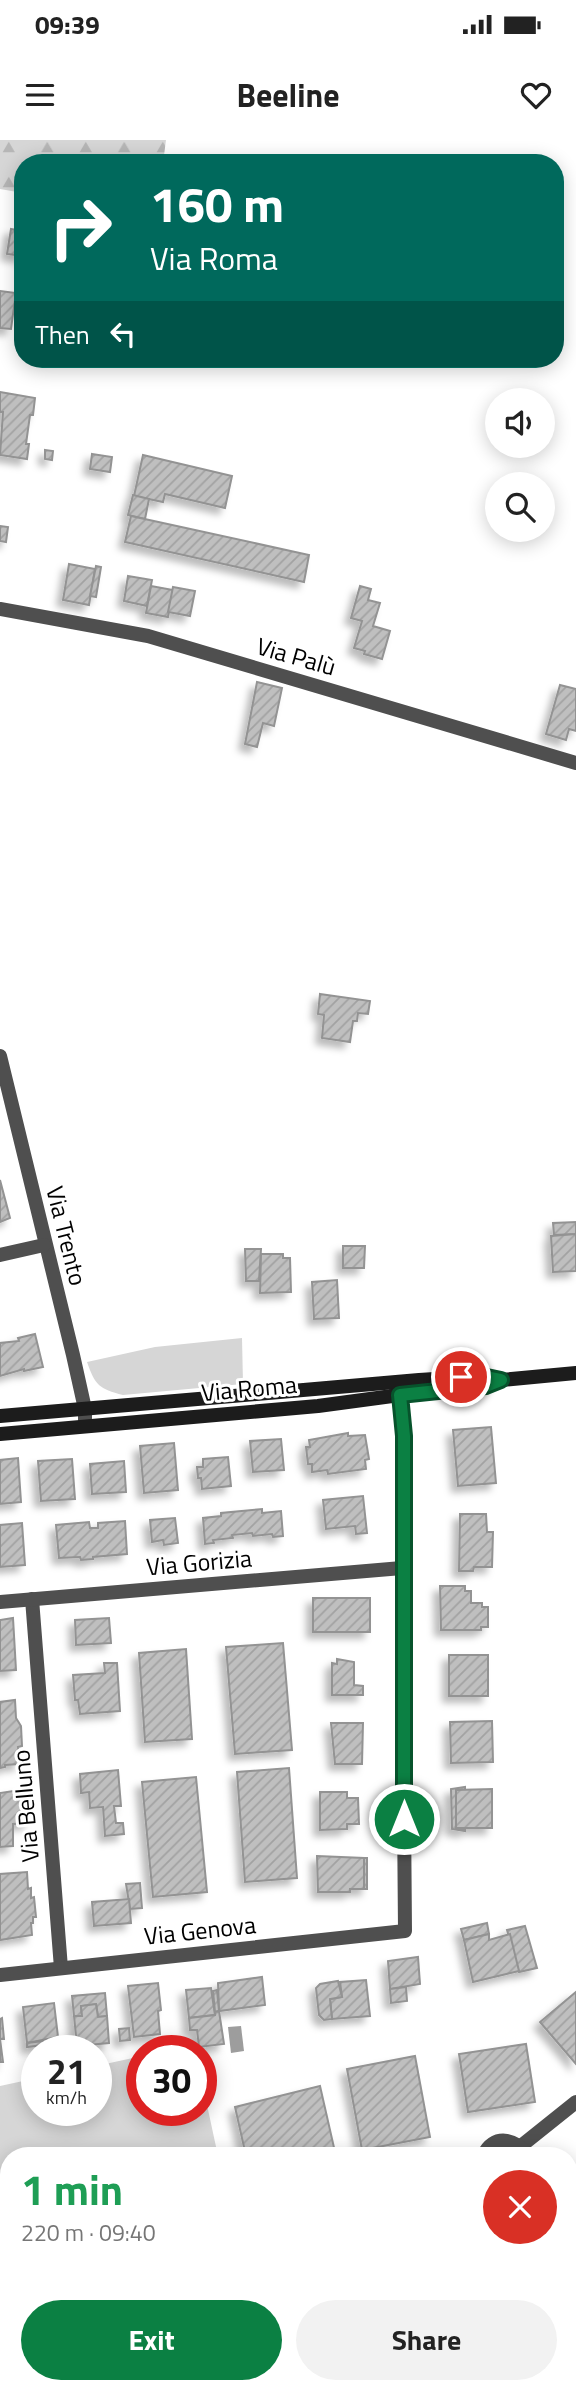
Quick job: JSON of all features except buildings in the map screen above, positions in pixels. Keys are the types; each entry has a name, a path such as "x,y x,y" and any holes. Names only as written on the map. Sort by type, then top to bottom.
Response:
{"street":[{"name":"Via Palù","path":"0,609 148,636 576,762"},
{"name":"Via Trento","path":"0,1056 85,1409 85,1426"},
{"path":"0,1255 44,1245"},
{"name":"Via Roma","path":"0,1416 397,1389 486,1386 501,1380 576,1373"},
{"path":"397,1389 404,1436 402,1568"},
{"name":"Via Roma","path":"0,1434 318,1406 397,1389"},
{"name":"Via Gorizia","path":"0,1602 402,1568"},
{"name":"Via Genova","path":"0,1975 405,1931 402,1568"},
{"name":"Via Belluno","path":"32,1599 61,1968"},
{"path":"528,2147 576,2102"},
{"path":"489,2147 496,2142 509,2140 519,2147"}],"green space":[{"path":"0,140 166,140 164,154 14,154 14,191 0,189"},
{"path":"242,1338 243,1384 123,1395 99,1385 87,1362 155,1347"},
{"path":"126,2059 126,2126 212,2126 216,2147 0,2147 0,2086 21,2081 21,2126 112,2126 112,2063"}],"shaded area":[{"path":"241,2026 244,2051 231,2053 228,2027"}],"route":[{"path":"404,1819 404,1436 400,1395 486,1386 501,1380 482,1376 461,1377"}]}
